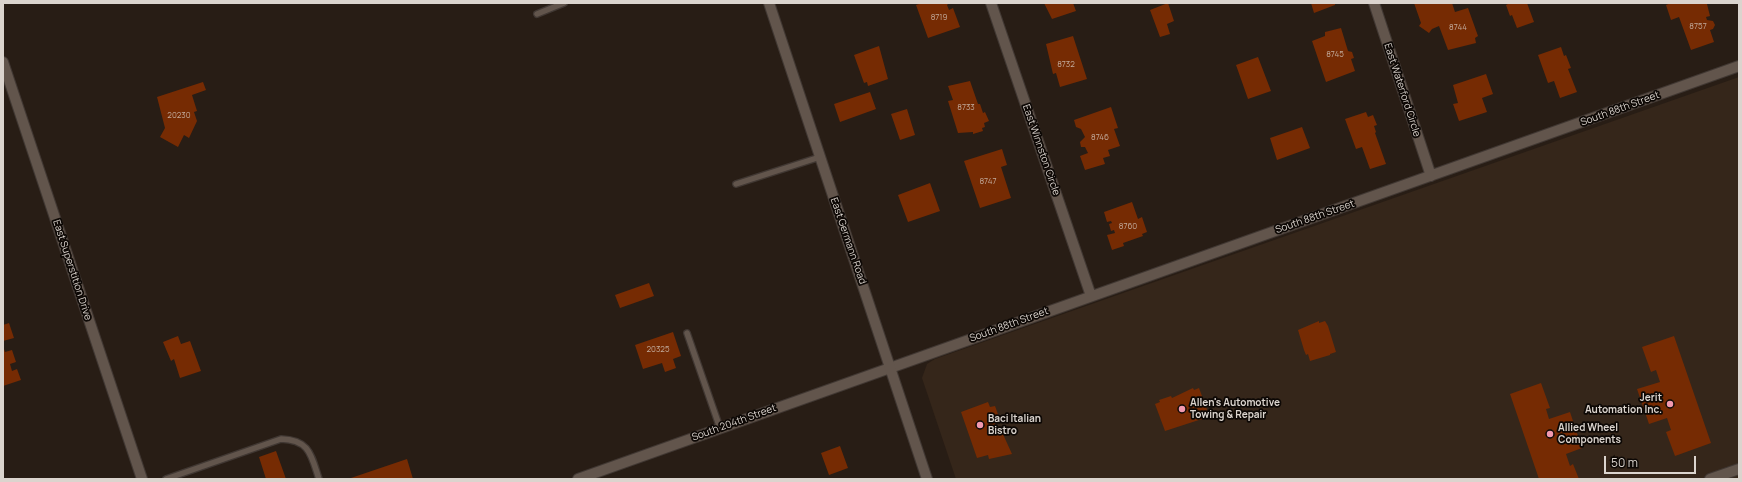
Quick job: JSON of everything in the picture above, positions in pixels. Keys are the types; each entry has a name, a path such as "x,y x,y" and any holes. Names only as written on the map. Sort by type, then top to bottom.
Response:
{"street":[{"name":"East Germann Road","path":"769,3 927,479"},
{"name":"East Winnston Circle","path":"991,3 1091,296"},
{"name":"East Waterford Circle","path":"1374,3 1431,176"},
{"name":"East Superstition Drive","path":"3,62 140,478"},
{"name":"South 88th Street","path":"891,368 1739,66"},
{"name":"South 204th Street","path":"578,479 891,368"},
{"path":"1710,479 1739,469"}],"lane":[{"path":"537,14 564,3"},
{"path":"736,184 820,157"},
{"path":"687,333 720,428"},
{"path":"166,479 281,439 294,440 306,447 313,459 319,479"}],"shaded area":[{"path":"1739,77 1739,479 956,479 922,378 927,364 935,359"}],"building":[{"path":"922,3 949,3 947,5 949,10 953,8 960,27 928,38 916,5"},
{"path":"1044,3 1073,3 1076,11 1052,19"},
{"path":"1168,3 1174,21 1167,24 1170,34 1160,37 1150,10"},
{"path":"1311,3 1335,3 1335,5 1314,13"},
{"path":"1414,3 1452,3 1455,12 1468,8 1478,36 1475,38 1476,43 1448,50 1439,26 1432,29 1429,33 1419,26 1421,23"},
{"path":"1510,3 1527,3 1534,22 1517,28 1506,5"},
{"path":"1671,3 1707,4 1710,16 1706,17 1707,20 1713,21 1715,25 1713,29 1710,30 1714,42 1691,50 1679,17 1671,20 1666,5"},
{"path":"1341,28 1348,51 1352,52 1354,58 1351,59 1355,71 1326,82 1312,41 1325,36 1325,32"},
{"path":"1073,36 1087,79 1060,87 1056,73 1053,74 1046,44"},
{"path":"879,46 888,79 868,86 867,82 864,83 854,55"},
{"path":"1561,47 1571,68 1568,69 1577,92 1560,98 1554,81 1548,83 1538,55"},
{"path":"1258,57 1271,91 1248,99 1236,65"},
{"path":"1486,74 1493,94 1482,98 1487,112 1459,121 1453,104 1458,103 1453,85"},
{"path":"970,81 978,104 980,104 983,113 985,112 989,121 984,123 985,127 982,128 983,131 973,134 973,132 958,133 948,101 953,100 948,86"},
{"path":"203,82 206,90 192,95 197,111 194,112 197,121 189,138 184,135 178,147 160,137 165,128 157,97"},
{"path":"870,92 876,109 840,122 834,104"},
{"path":"1111,107 1118,128 1114,129 1120,146 1108,150 1110,156 1103,158 1105,164 1085,170 1080,156 1088,153 1085,147 1081,147 1080,142 1085,137 1081,129 1076,127 1074,120"},
{"path":"907,109 915,135 900,140 891,114"},
{"path":"1366,112 1368,117 1373,115 1377,125 1374,126 1375,133 1386,164 1370,169 1362,147 1356,149 1345,119"},
{"path":"1302,127 1310,148 1277,160 1270,138"},
{"path":"1002,149 1007,165 1001,167 1011,198 980,208 964,161"},
{"path":"930,183 940,211 908,222 898,195"},
{"path":"1132,202 1138,219 1142,217 1147,232 1142,234 1143,236 1123,243 1124,246 1112,250 1107,235 1115,233 1114,230 1111,231 1109,224 1112,223 1111,221 1107,222 1104,212"},
{"path":"649,283 654,296 620,308 615,295"},
{"path":"1319,321 1319,323 1325,321 1328,326 1336,352 1310,361 1308,354 1306,355 1304,350 1298,330"},
{"path":"9,323 14,338 3,341 3,325"},
{"path":"673,332 681,356 673,359 676,368 665,372 662,363 643,369 635,345"},
{"path":"178,336 181,344 190,341 201,371 180,378 174,359 171,361 163,342"},
{"name":"Jerit Automation Inc.","path":"1674,336 1711,443 1675,456 1666,432 1671,430 1667,418 1649,424 1637,389 1660,382 1656,370 1651,372 1642,347"},
{"path":"3,346 5,352 12,350 16,362 10,364 12,371 17,369 21,380 3,386"},
{"name":"Allied Wheel Components","path":"1541,383 1550,408 1546,409 1549,419 1570,412 1582,448 1566,454 1570,466 1573,464 1579,479 1539,479 1510,394"},
{"name":"Allen's Automotive Towing & Repair","path":"1193,388 1194,390 1199,388 1209,415 1202,419 1165,431 1155,404 1160,402 1159,400 1171,396 1172,398"},
{"name":"Baci Italian Bistro","path":"988,402 990,407 995,406 999,417 993,419 998,433 1002,432 1012,454 989,459 988,455 977,458 961,412"},
{"path":"840,446 848,468 829,475 821,453"},
{"path":"276,451 286,479 266,479 259,457"},
{"path":"407,459 413,479 348,479"}],"place":[{"name":"Jerit Automation Inc.","path":"1670,404"},
{"name":"Allen's Automotive Towing & Repair","path":"1182,409"},
{"name":"Baci Italian Bistro","path":"980,425"},
{"name":"Allied Wheel Components","path":"1550,434"}]}
